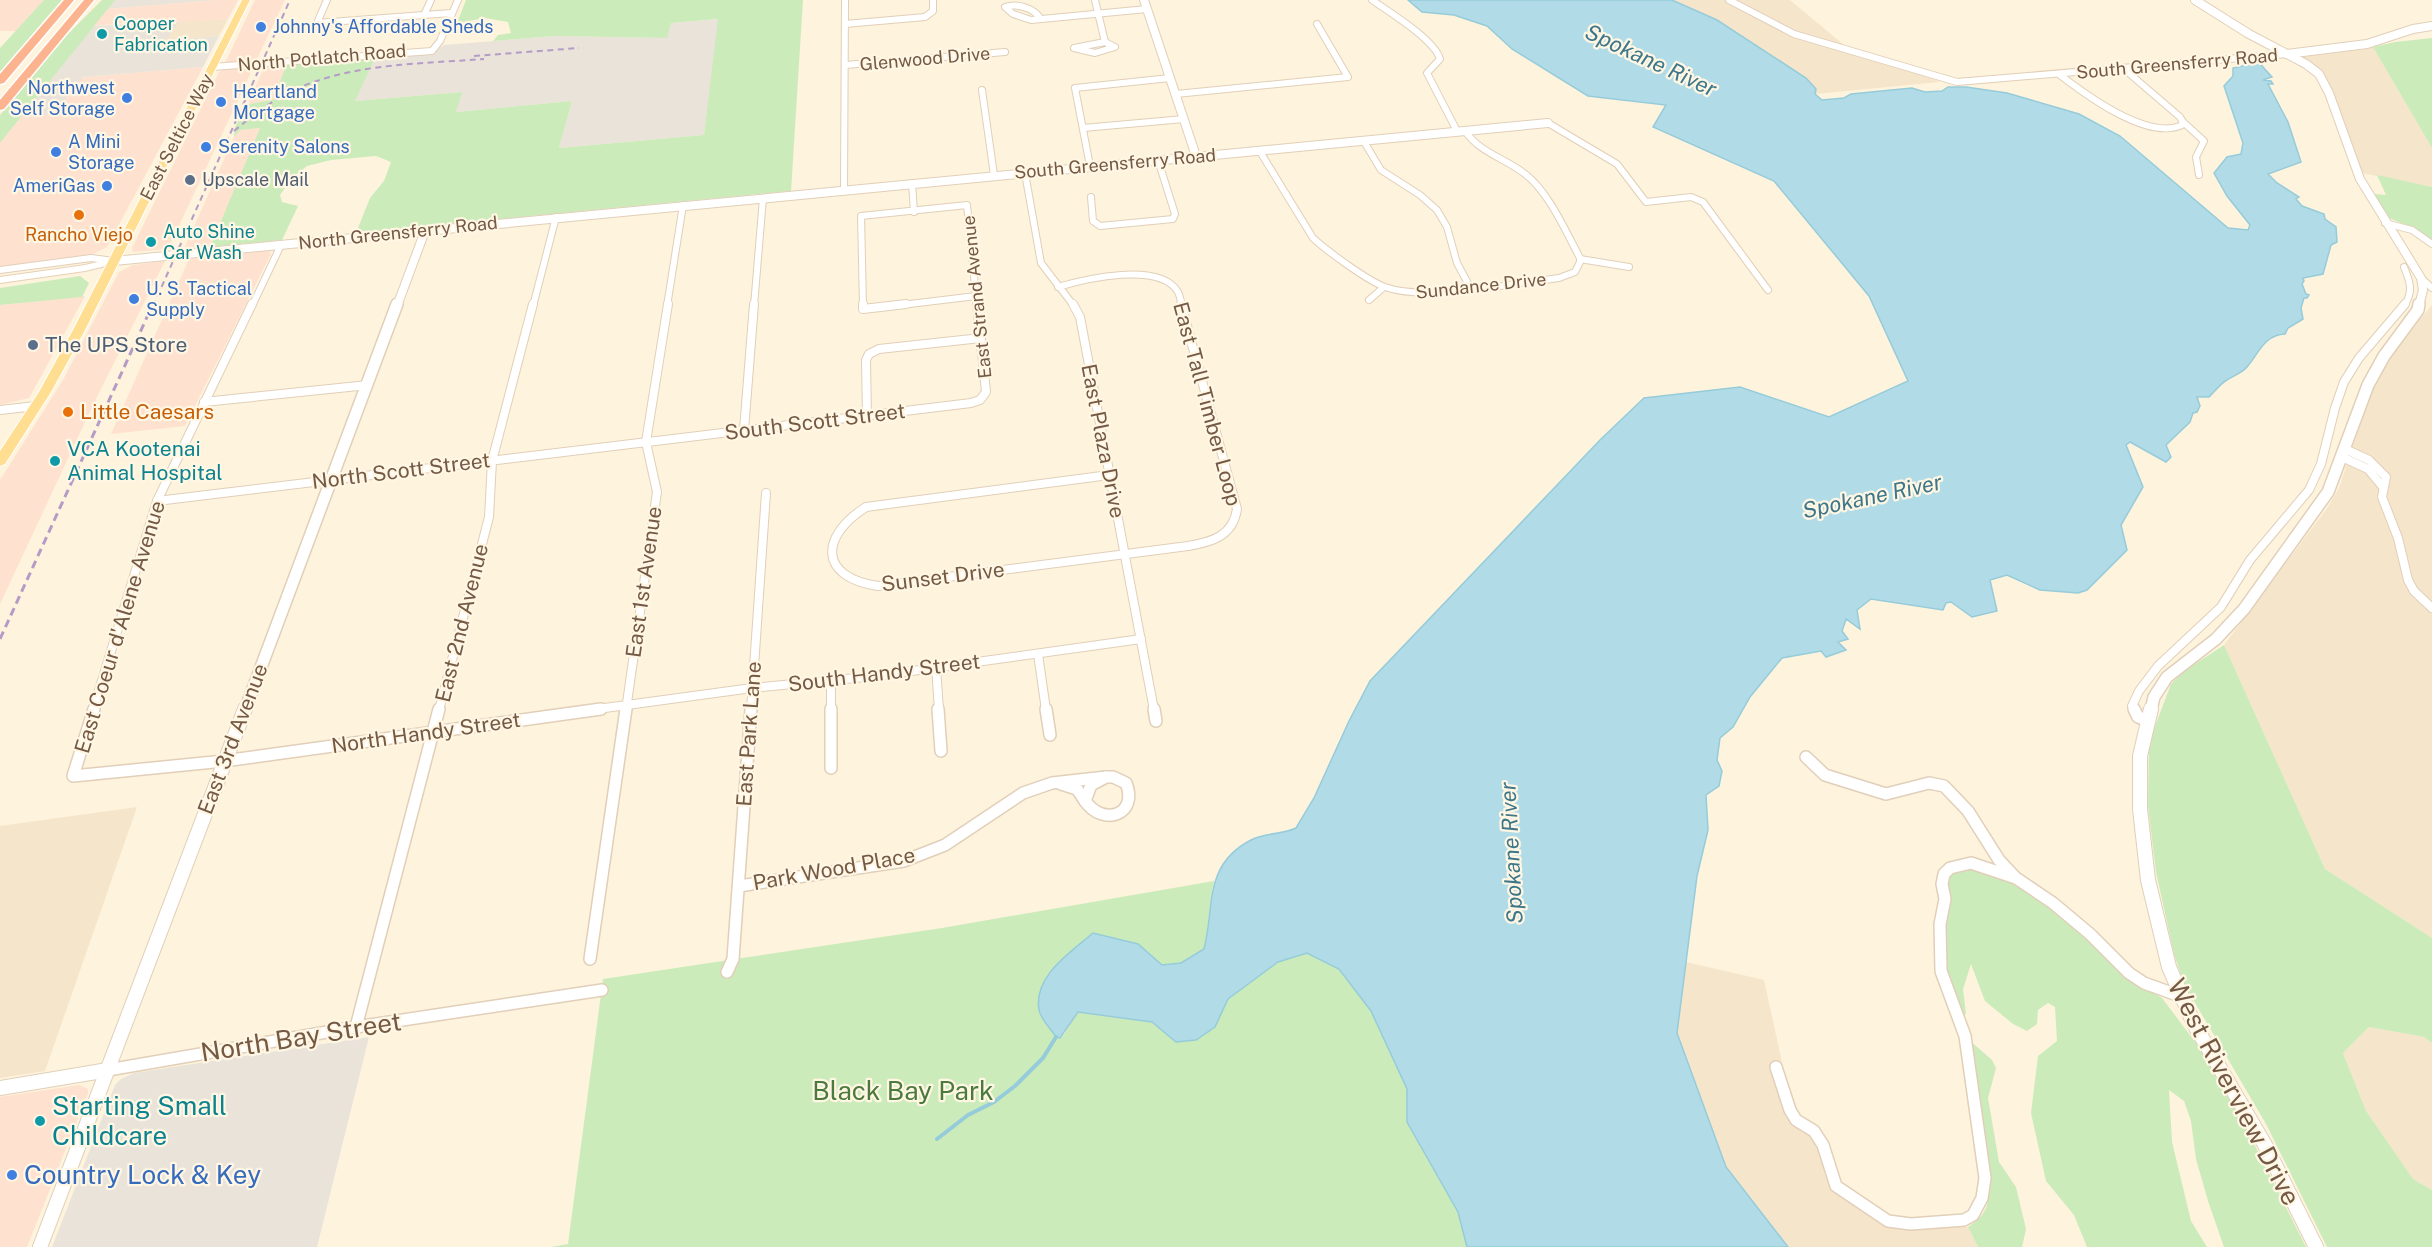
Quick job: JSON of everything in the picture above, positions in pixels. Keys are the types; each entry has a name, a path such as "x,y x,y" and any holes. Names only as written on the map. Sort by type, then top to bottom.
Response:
{"highway":[{"path":"0,81 69,0"},
{"path":"0,107 89,0"}],"main road":[{"name":"East Seltice Way","path":"0,461 36,405 78,332 246,0"},
{"name":"North Greensferry Road","path":"0,280 85,268 114,261"}],"street":[{"path":"327,0 317,23 452,13 458,0"},
{"path":"424,15 431,0"},
{"path":"844,189 845,0"},
{"path":"845,24 924,17 933,11 933,0"},
{"path":"1095,0 1105,42"},
{"path":"1144,0 1196,156"},
{"path":"1372,0 1407,25 1438,52 1440,59 1427,73 1461,131 1479,148 1516,168 1532,181 1580,259 1629,267"},
{"name":"South Greensferry Road","path":"1729,0 1794,34 1957,82 2287,54 2367,44 2413,29 2432,26"},
{"path":"2195,0 2249,34 2313,68 2323,80 2353,165 2385,223 2421,278 2432,288"},
{"path":"1041,19 1038,14 1022,6 1014,4 1005,7 1007,11 1027,20 1041,19 1099,14 1148,9"},
{"name":"North Potlatch Road","path":"212,67 432,51 440,41 452,13"},
{"path":"1176,94 1348,77 1317,24"},
{"path":"1105,42 1115,45 1113,50 1078,52 1074,48 1077,46 1105,42"},
{"name":"Glenwood Drive","path":"845,65 1005,52"},
{"path":"2124,69 2204,141 2196,157 2199,175"},
{"path":"2060,75 2115,111 2143,124 2154,128 2176,127 2182,126 2182,122"},
{"path":"1090,166 1075,88 1170,78"},
{"path":"982,90 994,176"},
{"path":"1083,128 1184,119"},
{"path":"1548,123 1617,164 1646,202 1691,197 1702,202 1768,290"},
{"name":"South Greensferry Road","path":"683,205 1548,123"},
{"path":"1363,140 1381,170 1420,195 1437,210 1447,227 1454,256 1471,289"},
{"name":"Sundance Drive","path":"1259,150 1316,242 1384,287 1419,294 1567,276 1578,269 1580,259"},
{"path":"1091,197 1094,221 1100,226 1173,219 1175,214 1158,160"},
{"name":"East Plaza Drive","path":"1025,173 1041,263 1074,305 1080,317 1156,721"},
{"path":"912,183 914,212 861,216 863,309 978,296"},
{"path":"744,430 763,198"},
{"name":"North Greensferry Road","path":"0,270 91,258 114,261 683,205"},
{"name":"East 1st Avenue","path":"590,959 657,492 646,442 683,205"},
{"name":"East Strand Avenue","path":"914,212 967,205 978,296 986,392 983,397"},
{"name":"East 2nd Avenue","path":"356,1027 489,518 492,461 556,217"},
{"path":"2385,223 2412,230 2432,244"},
{"name":"East 3rd Avenue","path":"40,1247 425,231"},
{"name":"East Coeur d'Alene Avenue","path":"224,761 73,776 157,501 281,244"},
{"path":"2147,720 2138,717 2132,706 2148,675 2218,612 2234,590 2249,562 2310,489 2334,407 2349,372 2365,348 2411,296 2411,285 2404,267"},
{"name":"East Tall Timber Loop","path":"1059,286 1092,279 1140,274 1161,278 1173,285 1178,292 1237,509 1235,522 1222,537 1188,546 1124,554"},
{"name":"West Riverview Drive","path":"2316,1247 2265,1146 2180,996 2160,938 2148,880 2140,809 2140,756 2154,698 2167,677 2216,639 2244,609 2328,492 2368,385 2384,356 2418,310 2422,301 2421,278"},
{"path":"1369,300 1384,287"},
{"path":"2391,321 2405,327"},
{"path":"867,416 866,360 873,351 981,338"},
{"path":"204,402 368,384"},
{"name":"South Scott Street","path":"646,442 971,403 983,397"},
{"path":"0,410 36,405"},
{"name":"North Scott Street","path":"157,501 646,442"},
{"path":"2344,453 2368,469 2383,487 2382,497 2394,525 2408,580 2414,591 2432,608"},
{"name":"Sunset Drive","path":"1109,475 866,507 850,516 838,527 833,540 833,559 838,570 847,579 878,586 1124,554"},
{"name":"East Park Lane","path":"727,972 734,959 766,494"},
{"path":"2286,517 2301,530"},
{"name":"South Handy Street","path":"627,705 752,688 936,668 1141,639"},
{"path":"1038,654 1050,735"},
{"path":"936,668 941,751"},
{"path":"831,680 831,768"},
{"name":"North Handy Street","path":"224,761 627,705"},
{"path":"1806,757 1825,775 1886,794 1929,783 1944,786 1968,811 1999,860 2016,878 2053,903 2090,934 2129,973 2144,983 2180,996"},
{"path":"1052,783 1077,789 1092,812 1106,816 1121,812 1127,807 1131,795 1130,789 1120,779 1106,777 1092,783 1088,788 1085,801"},
{"name":"Park Wood Place","path":"739,885 893,863 915,857 956,839 1000,807 1023,794 1052,783 1106,777"},
{"path":"1776,1067 1790,1110 1796,1120 1814,1131 1823,1145 1836,1186 1888,1221 1911,1224 1964,1220 1973,1215 1982,1198 1985,1178 1965,1036 1941,971 1940,924 1945,899 1942,884 1944,874 1950,868 1971,863 2016,878"},
{"name":"North Bay Street","path":"0,1088 356,1027 602,990"}],"shaded area":[{"path":"0,0 44,0 16,31 0,31"},
{"path":"115,0 216,0 107,9"},
{"path":"238,0 228,19 128,26 123,23 93,26 107,9"},
{"path":"255,0 285,0 256,61 225,63"},
{"path":"1672,0 1724,0 1793,36 1912,71 1940,82 1815,94 1815,88 1806,78 1717,20"},
{"path":"1732,0 1790,0 1844,45 1797,34"},
{"path":"228,19 219,36 165,40 179,22"},
{"path":"719,19 704,135 559,148 572,101 456,112 461,92 354,101 376,56 433,52 444,45 555,36 666,38 671,23"},
{"path":"179,22 166,40 219,36 203,67 83,77 54,114 21,117 93,26"},
{"path":"2373,47 2432,148 2432,187 2361,173 2330,86 2324,75 2299,57"},
{"path":"287,63 273,100 248,104 265,65"},
{"path":"254,66 168,249 133,252 132,248 219,72 227,68"},
{"path":"203,67 107,247 91,255 0,268 0,143 21,117 54,114 83,77"},
{"path":"260,128 210,247 184,249 234,137 239,130"},
{"path":"269,251 271,254 185,426 111,434 189,259"},
{"path":"165,261 92,407 0,604 0,480 63,380 119,272 133,265"},
{"path":"85,296 29,398 0,405 0,305"},
{"path":"2432,305 2432,938 2325,869 2224,645 2328,507 2339,488 2375,380 2389,357"},
{"path":"137,807 45,1071 0,1078 0,826"},
{"path":"1686,962 1764,980 1783,1067 1772,1066 1777,1084 1820,1144 1827,1178 1832,1187 1869,1214 1915,1227 1968,1227 1978,1247 1788,1247 1726,1167 1677,1033"},
{"path":"2369,1027 2424,1037 2432,1043 2432,1190 2413,1179 2366,1111 2343,1053"},
{"path":"369,1037 317,1247 52,1247 115,1085 121,1079 134,1073"},
{"path":"79,1085 88,1089 88,1093 27,1247 0,1247 0,1097"}],"green space":[{"path":"44,0 62,0 0,72 0,48"},
{"path":"102,0 115,0 0,143 0,115 64,38"},
{"path":"466,0 803,0 791,191 356,233 370,198 384,181 391,162 376,156 331,160 307,166 294,176 280,195 282,202 298,206 282,240 210,247 260,128 240,130 234,137 235,127 248,104 273,100 287,63 376,56 355,101 462,92 456,112 572,101 559,148 704,135 718,19 671,23 667,38 555,36 493,41 498,35 511,33 508,22 485,18 457,23"},
{"path":"2432,38 2432,148 2373,47"},
{"path":"2377,175 2432,187 2432,241 2415,228 2392,220 2385,214 2375,194 2386,195"},
{"path":"80,276 89,283 82,297 0,305 0,288"},
{"path":"2224,645 2325,869 2432,938 2432,1043 2424,1037 2369,1027 2343,1053 2366,1111 2413,1179 2432,1190 2432,1247 2327,1247 2266,1124 2184,984 2174,954 2156,872 2148,806 2149,742 2171,684 2183,672"},
{"path":"1974,868 2016,881 2090,937 2125,977 2162,998 2211,1063 2306,1247 2224,1247 2196,1159 2191,1121 2184,1101 2169,1090 2172,1142 2191,1221 2207,1247 2087,1247 2074,1215 2046,1181 2031,1113 2038,1056 2057,1041 2055,1007 2048,1003 2038,1010 2037,1024 2027,1031 2013,1024 1985,1001 1971,964 1963,989 1966,1014 1962,1016 1943,970 1946,883 1951,872"},
{"name":"Black Bay Park","path":"1214,881 1204,949 1181,963 1162,965 1138,944 1093,933 1063,1036 1077,1012 1152,1022 1176,1042 1215,1027 1228,999 1279,962 1307,953 1339,969 1371,1011 1407,1089 1407,1122 1458,1212 1467,1247 551,1247 568,1244 603,979 942,928"},
{"path":"1969,1040 1992,1060 1996,1068 1988,1098 1999,1162 2016,1187 2026,1229 2022,1247 1978,1247 1968,1227 1984,1212 1988,1202 1988,1181"}],"water":[{"name":"Spokane River","path":"1408,0 1672,0 1717,20 1806,78 1816,89 1815,94 1822,100 1844,98 1851,94 1912,88 1925,92 1942,91 1948,87 1966,87 2007,93 2079,114 2120,136 2228,228 2248,230 2250,225 2227,196 2214,173 2227,157 2241,154 2243,143 2224,86 2233,76 2233,68 2263,61 2262,66 2272,77 2263,80 2271,81 2273,84 2268,84 2288,122 2301,162 2268,174 2277,183 2299,197 2296,199 2302,206 2324,214 2325,219 2336,227 2337,242 2331,245 2323,274 2303,278 2302,284 2306,294 2309,295 2304,298 2301,308 2303,319 2288,328 2285,334 2267,341 2245,369 2224,382 2209,397 2197,397 2200,406 2197,412 2193,413 2190,422 2166,445 2171,457 2166,462 2130,442 2126,445 2143,487 2121,525 2127,550 2087,590 2078,593 2040,590 2007,575 1990,580 1997,611 1972,617 1951,602 1946,603 1943,610 1871,599 1857,610 1860,629 1846,619 1842,631 1848,639 1838,642 1846,650 1826,657 1821,651 1782,658 1750,697 1733,727 1720,738 1717,760 1722,771 1719,786 1706,795 1708,830 1697,876 1677,1033 1726,1167 1788,1247 1467,1247 1458,1212 1407,1122 1407,1089 1371,1011 1339,969 1307,953 1278,962 1228,999 1215,1027 1196,1040 1176,1042 1152,1022 1078,1012 1060,1038 1056,1037 1039,1010 1042,986 1048,976 1065,957 1093,933 1138,944 1162,965 1181,963 1204,949 1214,888 1225,862 1236,850 1251,840 1296,828 1314,798 1370,681 1600,440 1644,398 1740,387 1829,417 1908,381 1869,296 1774,181 1653,127 1666,105 1588,96 1512,49 1487,26 1454,15 1422,12"}],"waterway":[{"path":"937,1139 968,1115 994,1102 1015,1086 1043,1058 1056,1037"}],"railway":[{"path":"153,306 290,0"},
{"path":"474,56 579,48"},
{"path":"234,131 266,106 286,94 333,76 408,64 484,59"},
{"path":"0,639 153,304"}],"place":[{"name":"Johnny's Affordable Sheds","path":"261,27"},
{"name":"Cooper Fabrication","path":"102,34"},
{"name":"Northwest Self Storage","path":"127,98"},
{"name":"Heartland Mortgage","path":"221,102"},
{"name":"Serenity Salons","path":"206,147"},
{"name":"A Mini Storage","path":"56,152"},
{"name":"Upscale Mail","path":"190,180"},
{"name":"AmeriGas","path":"107,186"},
{"name":"Rancho Viejo","path":"79,215"},
{"name":"Auto Shine Car Wash","path":"151,242"},
{"name":"U. S. Tactical Supply","path":"134,299"},
{"name":"The UPS Store","path":"33,345"},
{"name":"Little Caesars","path":"68,412"},
{"name":"VCA Kootenai Animal Hospital","path":"55,461"},
{"name":"Starting Small Childcare","path":"40,1121"},
{"name":"Country Lock & Key","path":"12,1175"}]}
